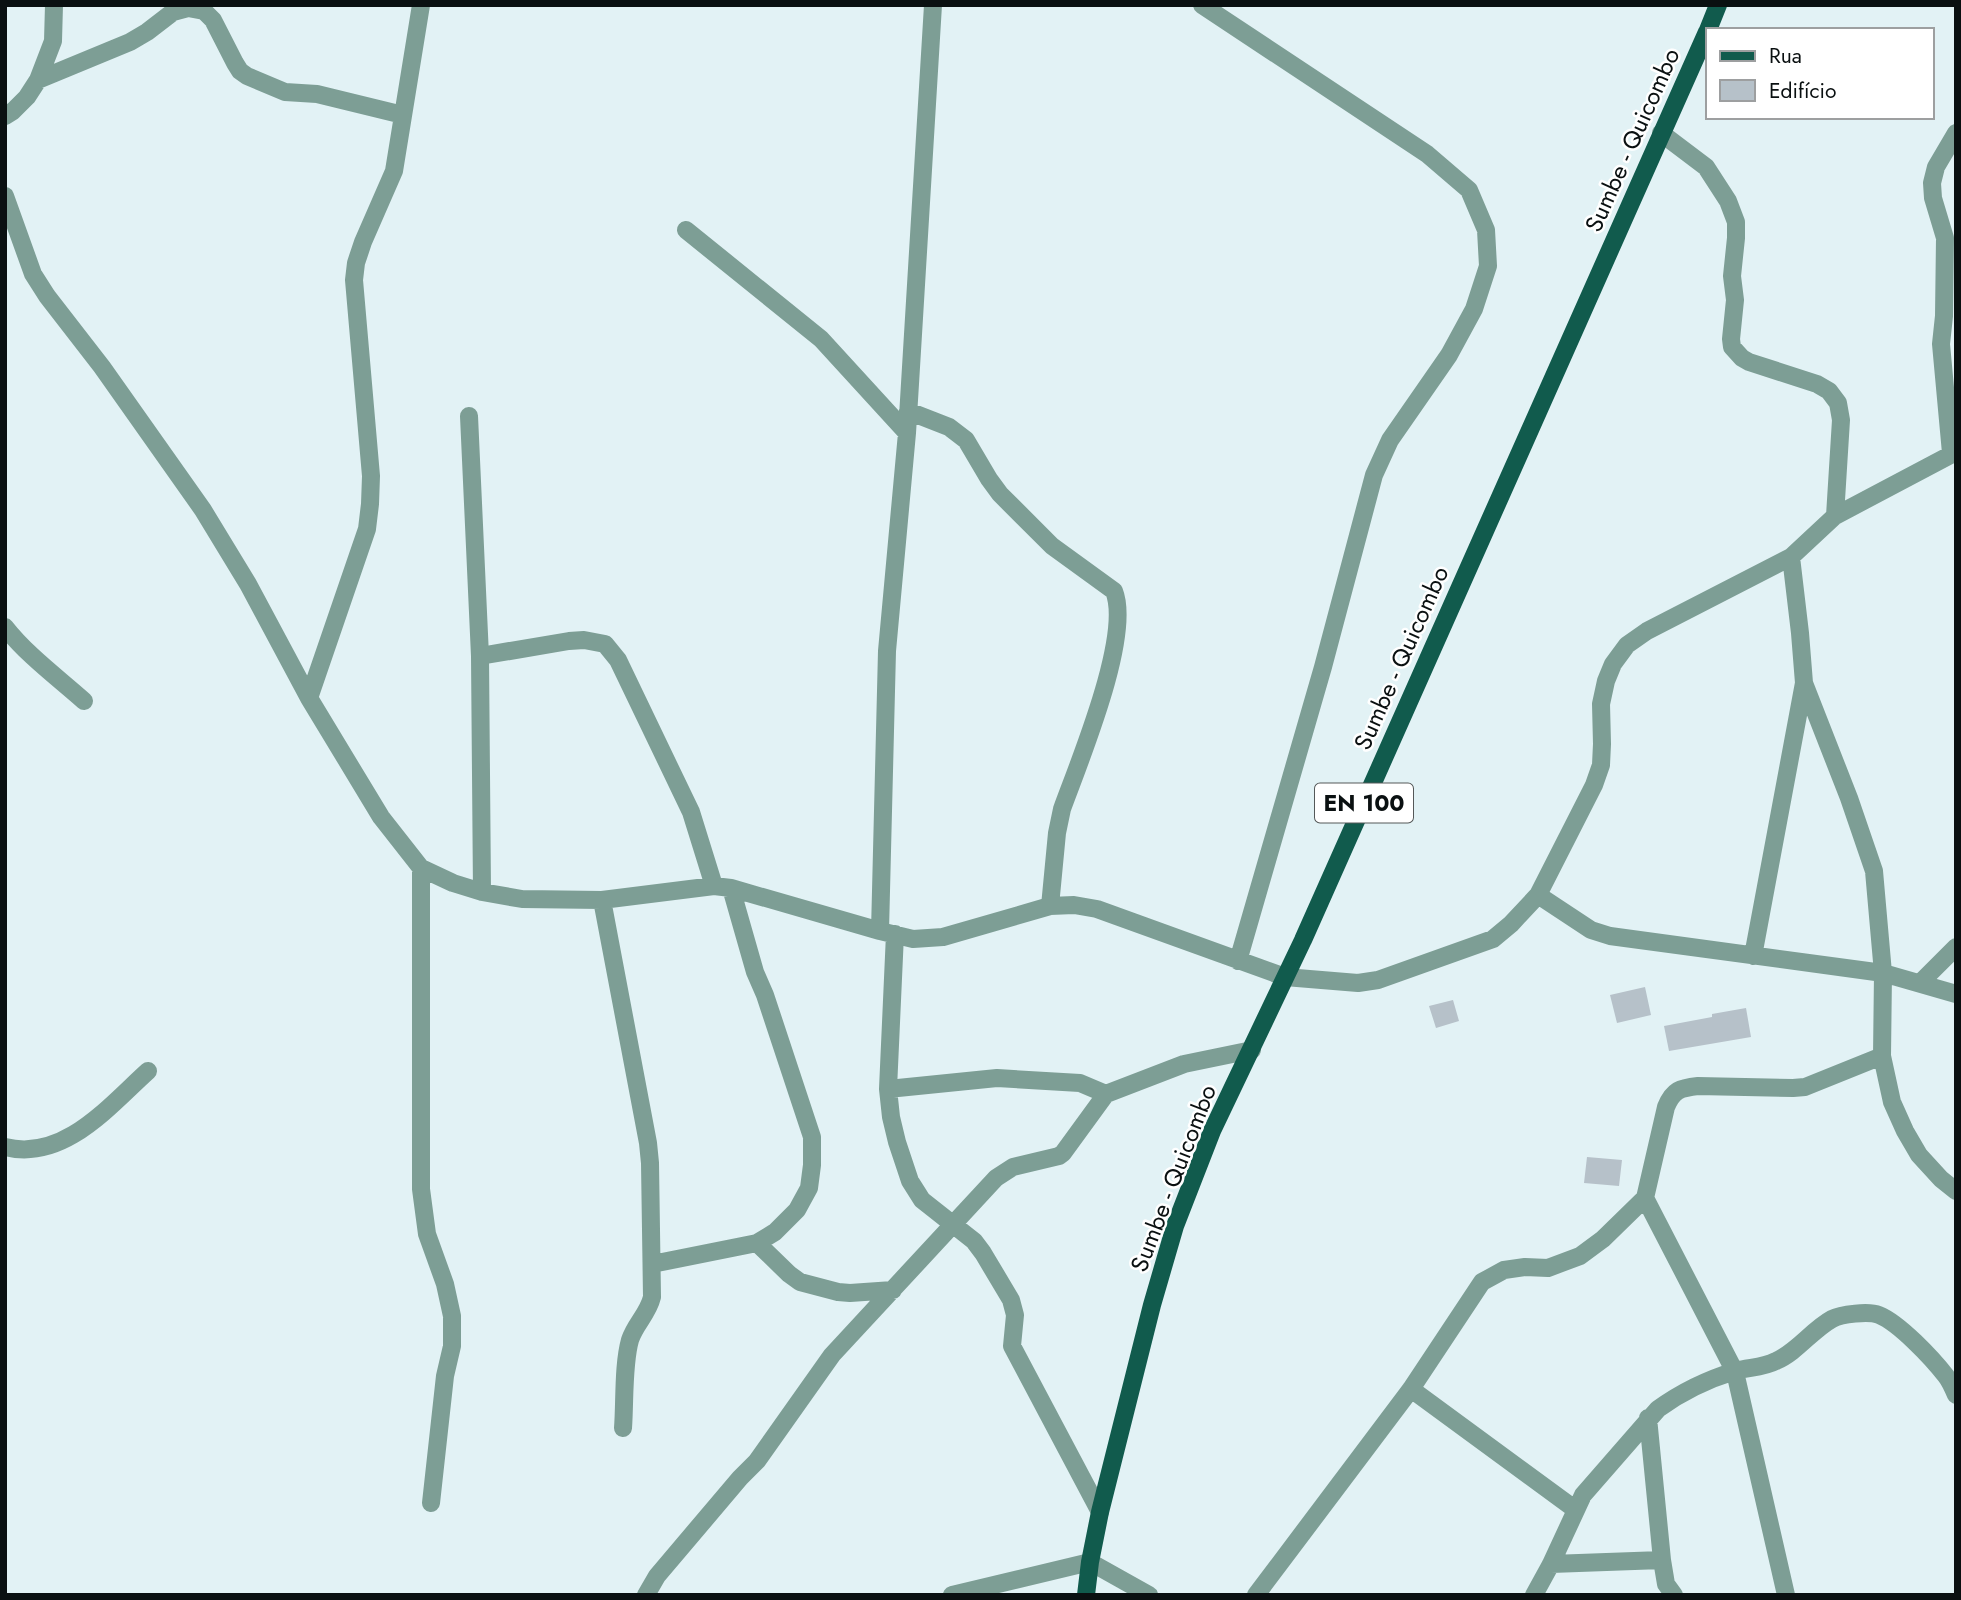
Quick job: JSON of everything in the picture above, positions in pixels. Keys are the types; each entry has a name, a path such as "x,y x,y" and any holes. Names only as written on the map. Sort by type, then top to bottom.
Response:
{"main road":[{"name":"Sumbe - Quicombo","path":"1709,28 1718,5"},
{"name":"Sumbe - Quicombo","path":"1086,1595 1100,1512 1152,1305 1175,1226 1212,1132 1303,940 1706,35"}],"street":[{"path":"5,116 20,104 38,80 53,41 54,5"},
{"path":"309,698 367,528 371,476 354,280 356,262 363,242 394,171 421,5"},
{"path":"933,5 907,433 887,651 888,1089 891,1117 910,1181 922,1200 979,1247 1011,1300 1015,1315 1012,1346 1100,1512"},
{"path":"1202,5 1427,154 1469,190 1486,230 1488,266 1474,309 1449,355 1390,440 1374,475 1323,667 1238,961"},
{"path":"38,80 130,42 173,12 188,8 204,11 213,20 234,63 247,76 285,93 317,94 403,115"},
{"path":"1661,133 1706,167 1733,212 1737,230 1732,275 1735,300 1732,347 1749,362 1817,384 1829,391 1838,403 1841,420 1835,516"},
{"path":"5,196 33,274 203,510 248,584 309,698 382,817 421,868 453,883 482,892 522,899 602,900 722,887 913,939 943,937 1050,906 1074,905 1097,909 1285,977 1358,983 1378,980 1493,939 1538,895 1594,785 1601,765 1601,704 1606,681 1613,664 1627,645 1647,631 1791,557 1835,516 1953,453 1941,344 1945,238 1933,198 1932,183 1936,167 1956,133"},
{"path":"686,229 821,339 907,433"},
{"path":"908,411 949,427 966,440 1000,494 1052,546 1114,591 1117,600 1111,665 1062,809 1050,906"},
{"path":"469,416 480,656 482,892"},
{"path":"1753,956 1804,683 1791,557"},
{"path":"5,626 19,645 83,701"},
{"path":"480,656 584,640 605,644 618,660 691,812 722,887 765,995 812,1137 809,1188 797,1210 775,1231 757,1243 652,1264"},
{"path":"1804,683 1874,871 1883,973 1882,1056 1892,1102 1919,1155 1956,1191"},
{"path":"421,868 421,1189 428,1234 445,1284 452,1316 452,1346 444,1376 431,1503"},
{"path":"1538,895 1591,930 1610,936 1883,973 1956,994"},
{"path":"602,900 648,1143 652,1297 650,1305 636,1326 628,1351 623,1428"},
{"path":"1920,983 1956,947"},
{"path":"646,1595 657,1576 757,1461 832,1355 996,1178 1013,1167 1063,1153 1106,1094 1184,1064 1252,1050"},
{"path":"1256,1595 1411,1389 1482,1282 1504,1270 1548,1268 1580,1256 1603,1240 1645,1198 1671,1095 1683,1087 1698,1086 1805,1087 1882,1056"},
{"path":"5,1147 41,1147 68,1138 92,1122 148,1072"},
{"path":"888,1089 996,1078 1080,1083 1106,1094"},
{"path":"1645,1198 1735,1371 1786,1595"},
{"path":"757,1243 800,1282 838,1292 893,1290"},
{"path":"1534,1595 1583,1495 1648,1418 1670,1400 1692,1389 1735,1371 1764,1366 1779,1360 1833,1319 1853,1314 1878,1314 1902,1331 1926,1354 1947,1378 1956,1395"},
{"path":"1411,1389 1576,1510"},
{"path":"1648,1418 1662,1560 1666,1584 1674,1595"},
{"path":"1551,1563 1662,1560"},
{"path":"952,1595 1090,1562 1149,1595"}],"building":[{"path":"1645,987 1651,1015 1617,1023 1610,995"},
{"path":"1453,1000 1459,1021 1436,1028 1429,1006"},
{"path":"1746,1008 1751,1037 1669,1051 1664,1026"},
{"path":"1587,1157 1622,1160 1619,1186 1584,1183"}]}
